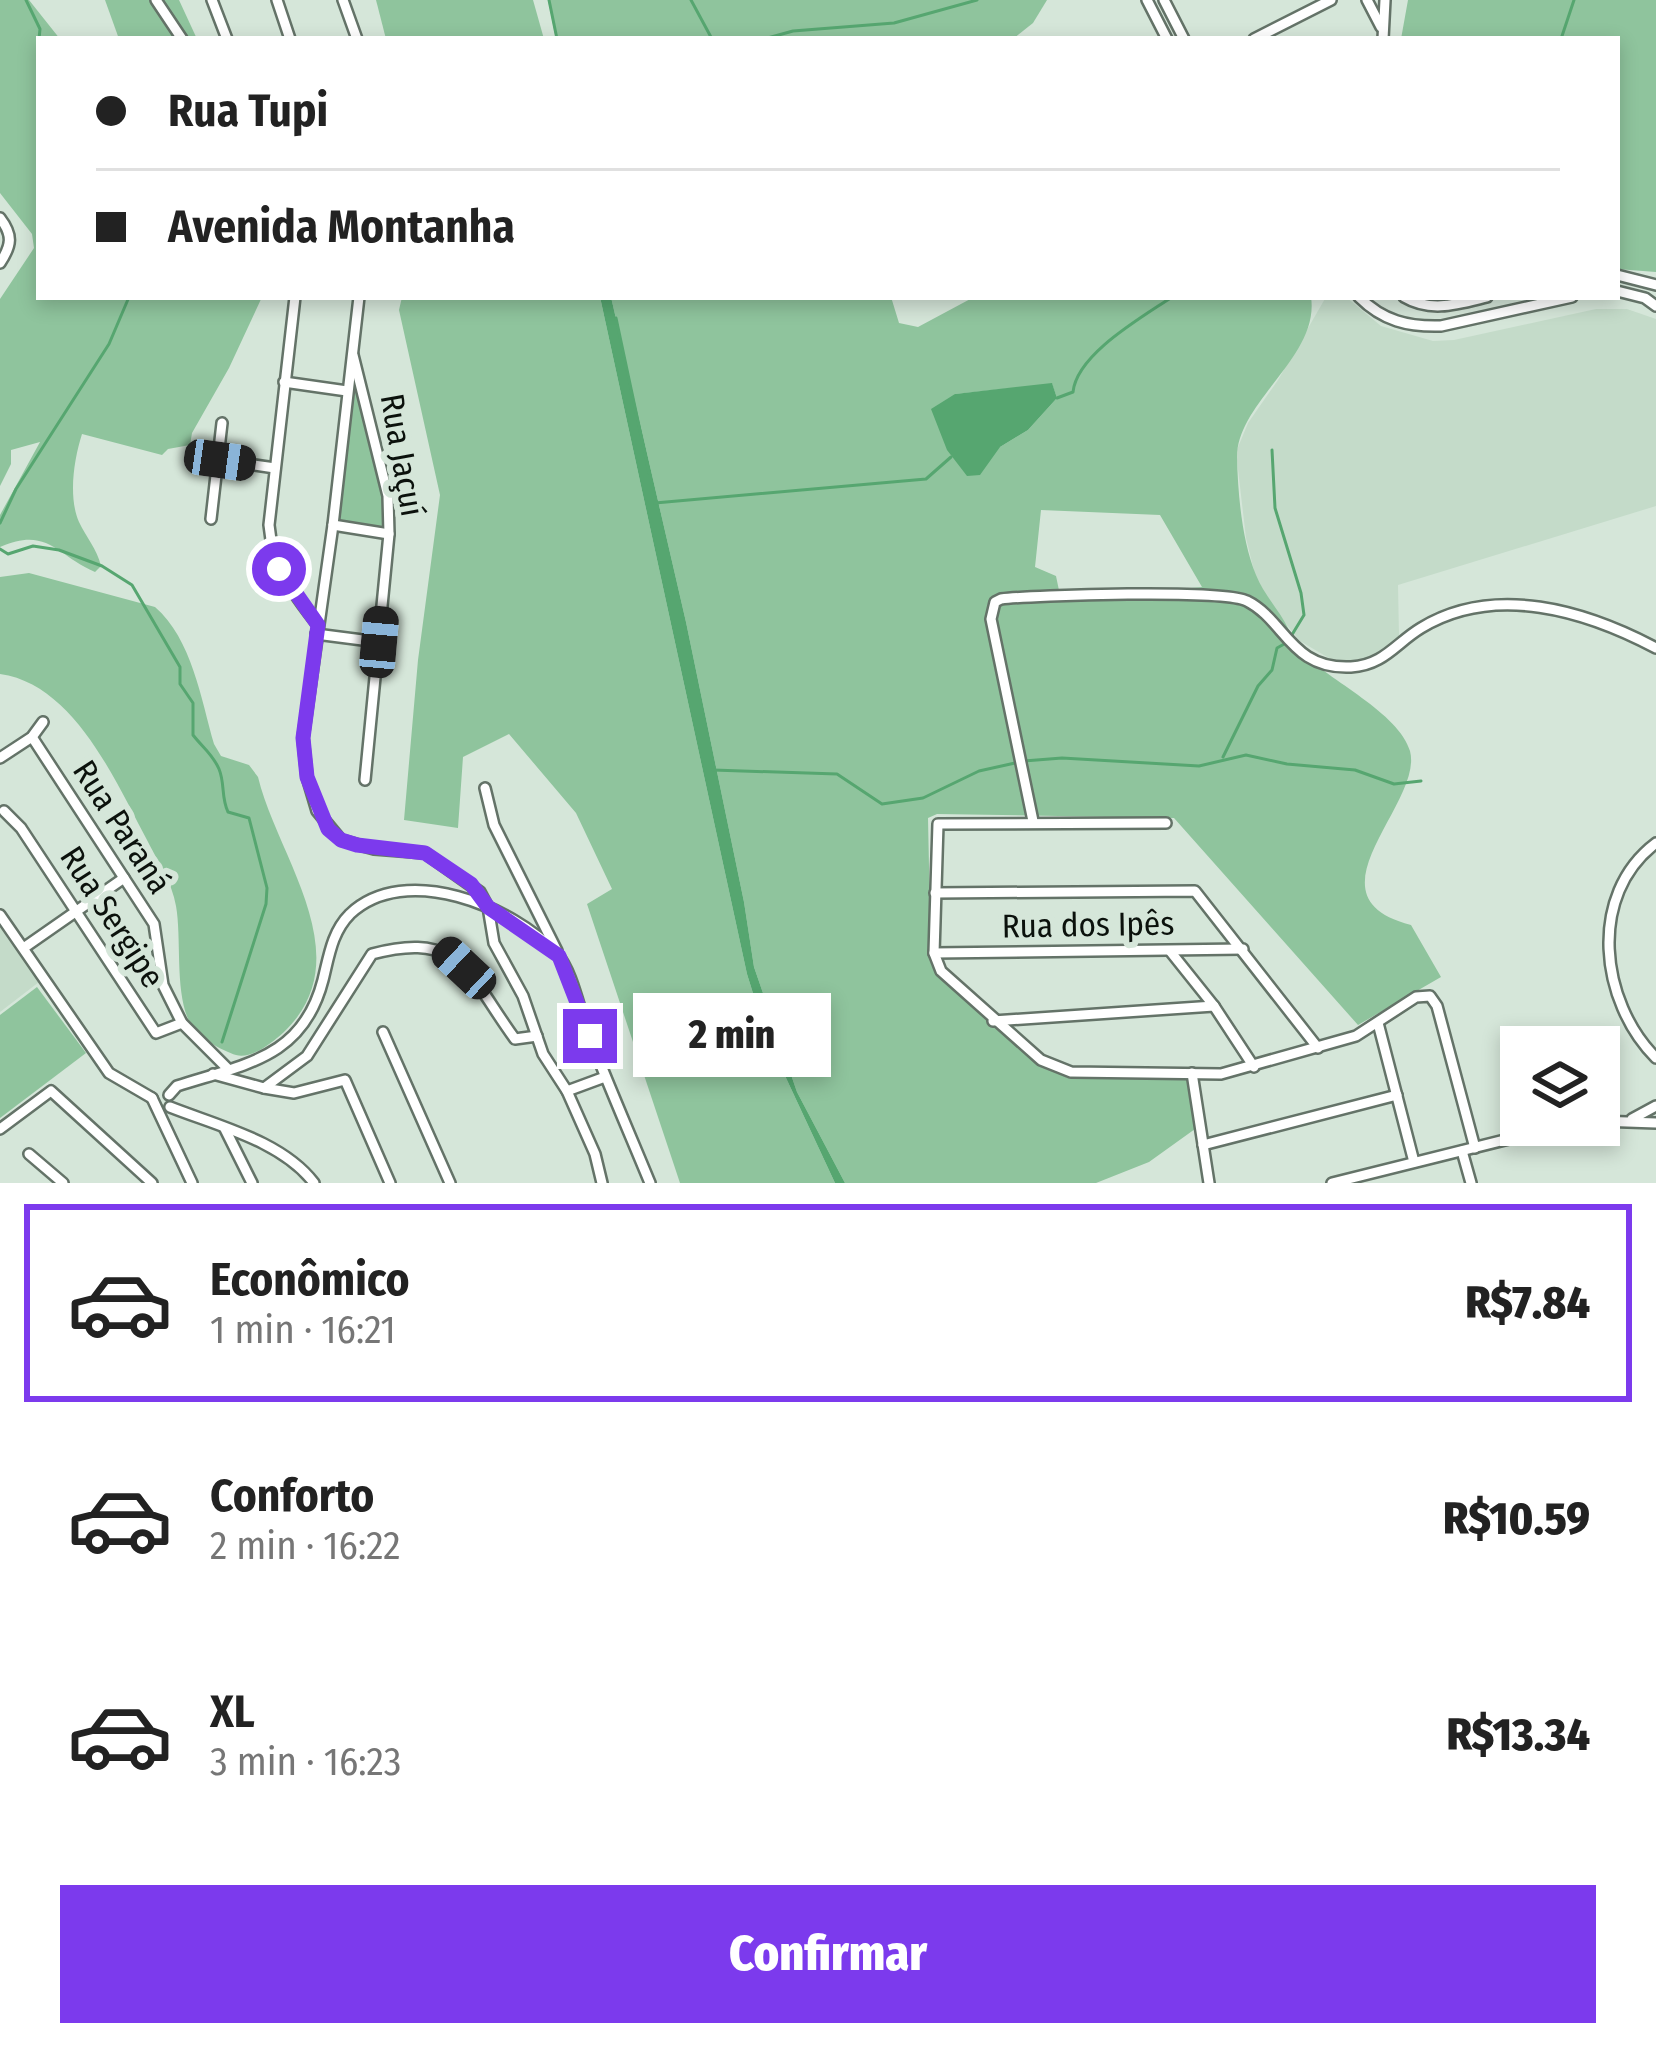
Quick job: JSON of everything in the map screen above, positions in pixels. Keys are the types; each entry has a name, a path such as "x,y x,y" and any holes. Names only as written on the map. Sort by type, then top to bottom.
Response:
{"street":[{"path":"156,0 180,36"},
{"path":"212,0 226,36"},
{"path":"277,0 289,36"},
{"path":"343,0 356,36"},
{"path":"1147,0 1165,36"},
{"path":"1164,0 1182,36"},
{"path":"1260,36 1331,0"},
{"path":"1367,0 1383,34"},
{"path":"1383,34 1385,0"},
{"path":"0,218 11,235 0,263"},
{"path":"1620,276 1656,285"},
{"path":"1620,292 1656,305"},
{"path":"295,300 268,525 271,550 317,629 379,642"},
{"path":"359,300 303,738 307,777 328,829 341,840 425,853 471,884 488,907 494,943 523,996 543,1054 567,1091 595,1154 602,1183"},
{"path":"1362,300 1390,319 1423,326 1559,300"},
{"path":"1409,300 1445,307 1474,300"},
{"name":"Rua Jaçuí","path":"353,355 388,496 389,534 365,780"},
{"path":"284,382 347,391"},
{"path":"211,519 222,423"},
{"path":"220,460 275,468"},
{"path":"333,525 389,534"},
{"path":"1033,820 991,619 1000,599 1208,595 1244,599 1301,652 1335,666 1354,667 1388,657 1420,628 1462,611 1500,605 1574,613 1656,648"},
{"path":"0,758 32,736 43,722"},
{"name":"Rua Paraná","path":"32,736 154,924 163,985 182,1023 228,1069"},
{"path":"485,788 494,825 559,956 650,1183"},
{"name":"Rua Sergipe","path":"4,812 21,828 156,1033 182,1023"},
{"path":"1166,824 1033,820 938,824 934,953 941,971 993,1021 1059,1069 1221,1074 1356,1036 1425,994 1434,999 1475,1148"},
{"path":"1656,843 1627,874 1615,898 1609,942 1613,986 1621,1008 1634,1035 1656,1058"},
{"path":"26,947 124,878"},
{"path":"463,898 471,884"},
{"path":"177,1145 169,1095 177,1086 275,1051 300,1033 316,1006 334,938 354,910 373,899 426,889 463,898 488,907 559,956"},
{"path":"935,893 1195,891 1318,1048"},
{"path":"0,914 109,1073 153,1104 225,1128 300,1165 314,1183"},
{"path":"265,1088 307,1056 372,954 407,945 446,951 464,968 515,1039 537,1036"},
{"name":"Rua dos Ipês","path":"934,953 1243,949"},
{"path":"1170,951 1254,1066"},
{"path":"993,1021 1214,1006"},
{"path":"1378,1023 1414,1162"},
{"path":"382,1032 450,1183"},
{"path":"1192,1073 1209,1183"},
{"path":"213,1074 294,1093 345,1080 390,1183"},
{"path":"567,1091 604,1077"},
{"path":"0,1129 51,1091 150,1182"},
{"path":"153,1104 159,1091 169,1095"},
{"path":"1203,1145 1397,1095"},
{"path":"153,1104 192,1183"},
{"path":"1627,1121 1656,1106"},
{"path":"1620,1121 1656,1124"},
{"path":"225,1128 251,1183"},
{"path":"1332,1183 1500,1142"},
{"path":"1462,1151 1471,1183"},
{"path":"29,1154 63,1183"}],"shaded area":[{"path":"0,0 29,0 58,36 36,36 36,300 261,300 190,445 168,449 162,455 82,434 74,501 101,566 95,572 41,541 16,541 0,547 0,515 40,442 11,450 11,464 0,486 0,299 34,248 32,234 0,193"},
{"path":"105,0 179,0 196,36 118,36"},
{"path":"376,0 533,0 543,36 385,36"},
{"path":"548,0 1047,0 1033,23 1017,36 555,36"},
{"path":"1408,0 1656,0 1656,272 1620,269 1620,36 1402,36"},
{"path":"401,300 601,300 747,974 766,1035 835,1183 680,1183 587,904 612,889 576,813 509,734 463,757 458,828 404,820 418,660 440,495 399,310"},
{"path":"601,300 612,300 686,622 754,967 797,1092 845,1183 835,1183 766,1035 747,974"},
{"path":"612,300 892,300 899,323 918,327 968,300 1311,300 1303,340 1240,437 1237,458 1244,533 1259,582 1300,650 1378,710 1410,751 1410,773 1374,847 1366,893 1380,912 1411,925 1441,977 1358,1025 1174,818 937,814 928,818 931,964 938,977 1039,1064 1068,1078 1187,1079 1195,1129 1149,1162 1096,1183 845,1183 797,1092 754,967 744,902","holes":["1052,384 1057,398 1028,430 1000,447 955,394","1041,510 1160,515 1202,587 1061,600 1056,576 1035,567"]},
{"path":"1324,300 1350,300 1381,326 1433,341 1596,309 1627,309 1656,319 1656,506 1398,585 1395,646 1371,660 1339,664 1300,641 1275,611 1255,575 1246,538 1236,452 1248,423"},
{"path":"353,378 357,378 385,494 382,529 336,523"},
{"path":"1052,383 1057,398 1028,430 1000,447 980,475 967,476 947,450 931,409 955,394"},
{"path":"29,573 155,607 186,653 221,756 249,765 258,777 307,906 316,972 306,1003 284,1032 255,1052 231,1053 194,1030 182,999 178,920 171,889 121,791 71,716 50,696 0,674 0,577"},
{"path":"0,926 39,982 0,1012"},
{"path":"37,987 86,1053 0,1118 0,1015"}],"waterway":[{"path":"26,0 39,36"},
{"path":"549,0 556,36"},
{"path":"691,0 710,36"},
{"path":"775,36 894,23 977,0"},
{"path":"1562,36 1574,0"},
{"path":"0,523 16,489 109,344 128,300"},
{"path":"1057,398 1073,392 1077,378 1098,351 1167,300"},
{"path":"616,318 649,473"},
{"path":"1272,450 1275,508 1304,615 1290,638"},
{"path":"655,503 926,479 951,457"},
{"path":"0,549 8,554 33,546 59,550 102,566 132,585 180,667 180,684 193,703 193,735 219,769 228,812 249,818 267,888 266,904 222,1042"},
{"path":"1223,757 1258,686 1272,670 1277,648 1286,643"},
{"path":"1024,761 1062,758 1199,766 1246,755 1355,770 1394,784 1421,781"},
{"path":"713,770 837,774 882,804 923,798 979,771 1015,763"}],"route":[{"path":"279,569 318,625 303,738 307,777 328,829 357,845 425,853 446,864 480,892 488,907 559,956 590,1036"}]}
